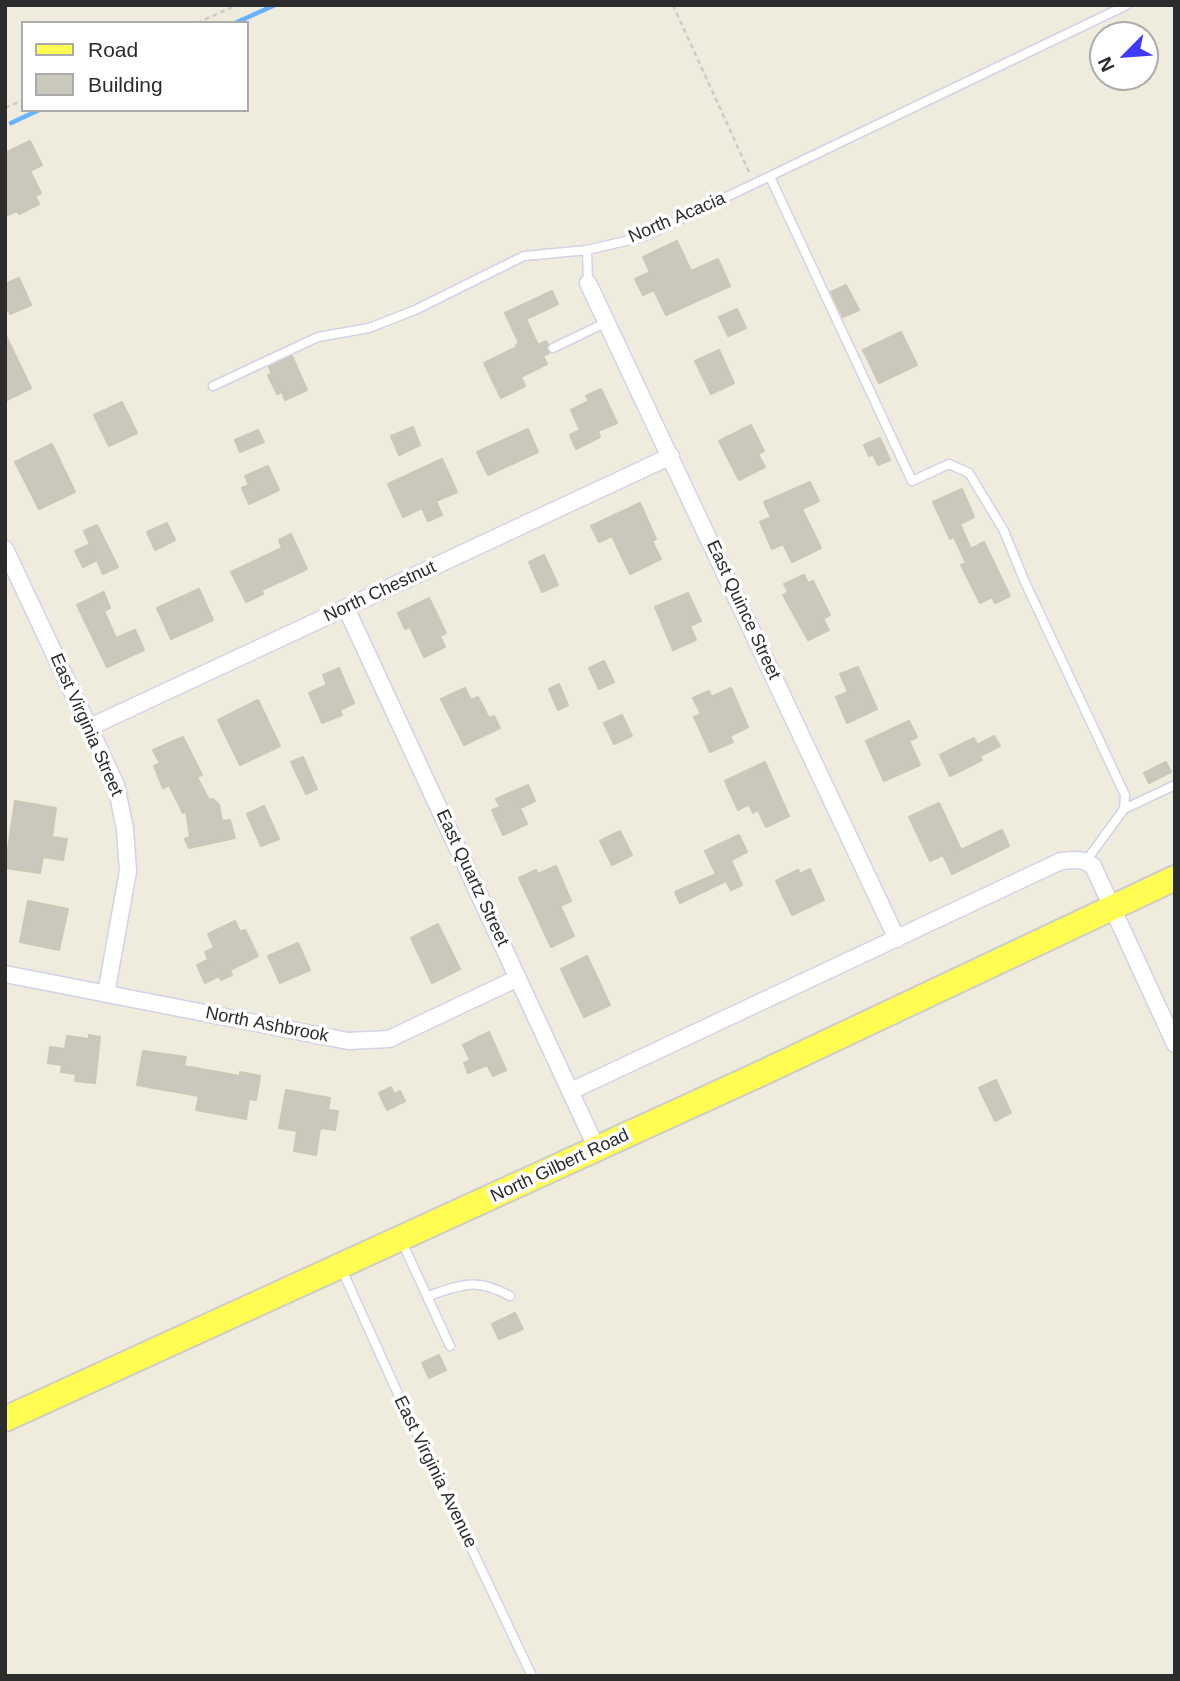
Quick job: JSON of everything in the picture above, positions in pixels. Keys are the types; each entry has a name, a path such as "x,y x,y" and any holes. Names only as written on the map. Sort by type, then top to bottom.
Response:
{"main road":[{"name":"North Gilbert Road","path":"5,1419 401,1240 1175,878"}],"street":[{"name":"East Quince Street","path":"588,283 897,939"},
{"name":"North Chestnut","path":"90,727 671,456"},
{"name":"East Virginia Street","path":"5,549 116,785 125,829 128,871 106,994"},
{"name":"East Quartz Street","path":"346,608 597,1149"},
{"path":"571,1091 1060,861 1086,860 1093,866 1175,1044"},
{"name":"North Ashbrook","path":"5,974 348,1041 369,1042 390,1039 409,1031 519,978"}],"lane":[{"name":"North Acacia","path":"213,386 318,337 369,328 415,310 524,256 587,250 643,237 1127,5"},
{"path":"770,177 912,481 949,464 969,473 1004,531 1024,580 1125,795 1124,809"},
{"path":"587,250 588,283"},
{"path":"554,348 607,322"},
{"path":"1086,860 1124,809 1175,785"},
{"path":"401,1240 450,1346"},
{"name":"East Virginia Avenue","path":"341,1267 532,1676"},
{"path":"427,1296 481,1284 510,1296"}],"path":[{"path":"201,21 237,5"},
{"path":"673,5 755,184"},
{"path":"5,108 21,101"}],"building":[{"path":"30,141 42,165 30,171 41,193 35,196 39,204 19,214 17,211 5,216 5,153"},
{"path":"677,241 691,271 718,259 730,286 666,315 654,290 643,295 635,279 650,272 643,257"},
{"path":"19,278 31,305 10,314 9,311 5,312 5,284"},
{"path":"846,285 859,310 843,317 831,292"},
{"path":"552,291 558,304 526,319 538,345 546,341 548,344 546,348 549,353 543,356 547,364 521,377 525,386 501,398 484,363 517,347 519,343 505,313"},
{"path":"737,309 746,328 728,336 719,317"},
{"path":"901,332 917,365 879,383 863,350"},
{"path":"5,334 31,388 5,401"},
{"path":"719,350 734,383 711,394 695,361"},
{"path":"292,356 307,390 285,400 282,392 277,394 268,375 272,374 269,367"},
{"path":"601,389 617,423 598,431 600,437 576,449 570,435 580,430 571,410 589,401 586,396"},
{"path":"122,402 137,433 109,446 94,415"},
{"path":"751,425 764,451 758,454 765,467 739,480 719,441"},
{"path":"413,427 420,445 399,455 391,436"},
{"path":"528,429 538,452 488,475 477,452"},
{"path":"258,430 264,442 240,452 235,440"},
{"path":"880,438 890,460 878,465 873,454 869,456 864,445"},
{"path":"52,444 75,492 39,509 15,462"},
{"path":"442,459 457,492 436,501 442,515 428,521 422,508 403,517 388,484"},
{"path":"268,466 279,490 249,504 242,488 249,485 245,476"},
{"path":"810,482 819,501 802,509 821,548 792,562 783,544 772,549 760,522 771,517 764,502"},
{"path":"962,489 974,517 960,524 971,549 984,542 1010,596 995,603 992,597 980,603 961,565 966,563 954,537 950,539 933,502"},
{"path":"640,503 656,539 652,541 661,559 630,574 612,536 599,542 591,526"},
{"path":"167,523 175,540 155,550 147,532"},
{"path":"97,525 118,567 103,574 97,560 83,567 75,551 90,544 84,531"},
{"path":"291,534 307,569 262,590 263,594 246,602 231,572 282,548 279,540"},
{"path":"544,555 558,585 542,592 529,562"},
{"path":"804,575 808,583 813,581 830,615 823,619 829,630 808,640 783,595 788,592 784,584"},
{"path":"199,589 213,620 171,639 157,608"},
{"path":"104,592 110,608 104,611 116,638 135,630 144,650 107,667 77,605"},
{"path":"688,593 701,621 690,626 696,640 673,650 655,607"},
{"path":"429,598 446,633 440,636 445,647 424,657 410,627 405,629 398,613"},
{"path":"604,661 614,682 599,689 589,668"},
{"path":"858,667 877,709 847,723 836,697 848,692 840,674"},
{"path":"339,668 354,703 340,710 342,715 322,723 309,693 327,685 323,675"},
{"path":"559,684 568,705 558,710 549,689"},
{"path":"465,688 471,700 478,697 489,718 494,716 500,728 464,745 441,699"},
{"path":"731,688 748,727 730,736 733,742 710,752 694,717 701,714 693,698 709,691 711,697"},
{"path":"258,700 280,746 240,765 218,720"},
{"path":"622,715 632,736 614,744 604,723"},
{"path":"909,721 917,737 909,741 920,765 884,781 866,741"},
{"path":"994,736 1000,746 980,756 982,760 950,776 940,755 974,738 977,745"},
{"path":"183,737 202,775 197,777 209,800 213,799 219,805 222,821 230,820 235,838 189,848 185,839 190,837 186,811 183,813 169,785 163,788 154,766 160,763 153,750"},
{"path":"303,757 317,789 306,794 291,762"},
{"path":"765,762 789,816 766,827 758,810 753,813 749,804 738,810 725,781"},
{"path":"1166,762 1171,772 1149,783 1144,773"},
{"path":"528,785 535,801 520,808 527,824 503,835 492,810 500,807 496,799"},
{"path":"15,801 56,808 52,837 67,839 63,860 43,857 40,873 5,868 5,848 8,849"},
{"path":"939,803 961,850 1002,830 1009,846 952,874 943,855 930,861 909,817"},
{"path":"264,806 279,839 261,846 247,814"},
{"path":"620,831 632,855 612,865 600,841"},
{"path":"739,835 747,852 731,860 742,885 731,890 726,881 680,903 675,892 716,874 705,851"},
{"path":"556,866 571,901 560,906 574,936 551,947 519,878 536,870 538,874"},
{"path":"810,869 824,900 792,915 776,881 798,870 800,874"},
{"path":"28,901 68,909 59,950 20,942"},
{"path":"235,921 240,932 245,930 258,956 230,970 232,975 221,980 219,976 205,983 197,965 208,960 205,952 214,948 208,934"},
{"path":"438,924 460,969 432,983 411,938"},
{"path":"298,943 310,970 280,983 268,956"},
{"path":"587,956 610,1005 584,1017 561,969"},
{"path":"489,1032 506,1070 493,1076 487,1065 468,1073 464,1063 470,1060 463,1045"},
{"path":"89,1035 100,1037 95,1083 75,1081 76,1074 61,1072 62,1065 48,1063 50,1047 65,1049 67,1036 89,1039"},
{"path":"143,1051 186,1057 184,1066 240,1076 240,1072 260,1076 256,1100 249,1099 246,1119 196,1110 199,1096 137,1085"},
{"path":"996,1080 1011,1113 995,1121 979,1088"},
{"path":"391,1087 394,1094 400,1091 405,1101 387,1110 379,1093"},
{"path":"286,1090 330,1098 328,1110 338,1111 335,1130 320,1128 316,1155 294,1151 297,1131 279,1128"},
{"path":"515,1313 523,1329 499,1339 492,1324"},
{"path":"439,1355 446,1370 429,1378 422,1363"}],"waterway":[{"path":"239,21 275,5"},
{"path":"11,123 35,112"}]}
